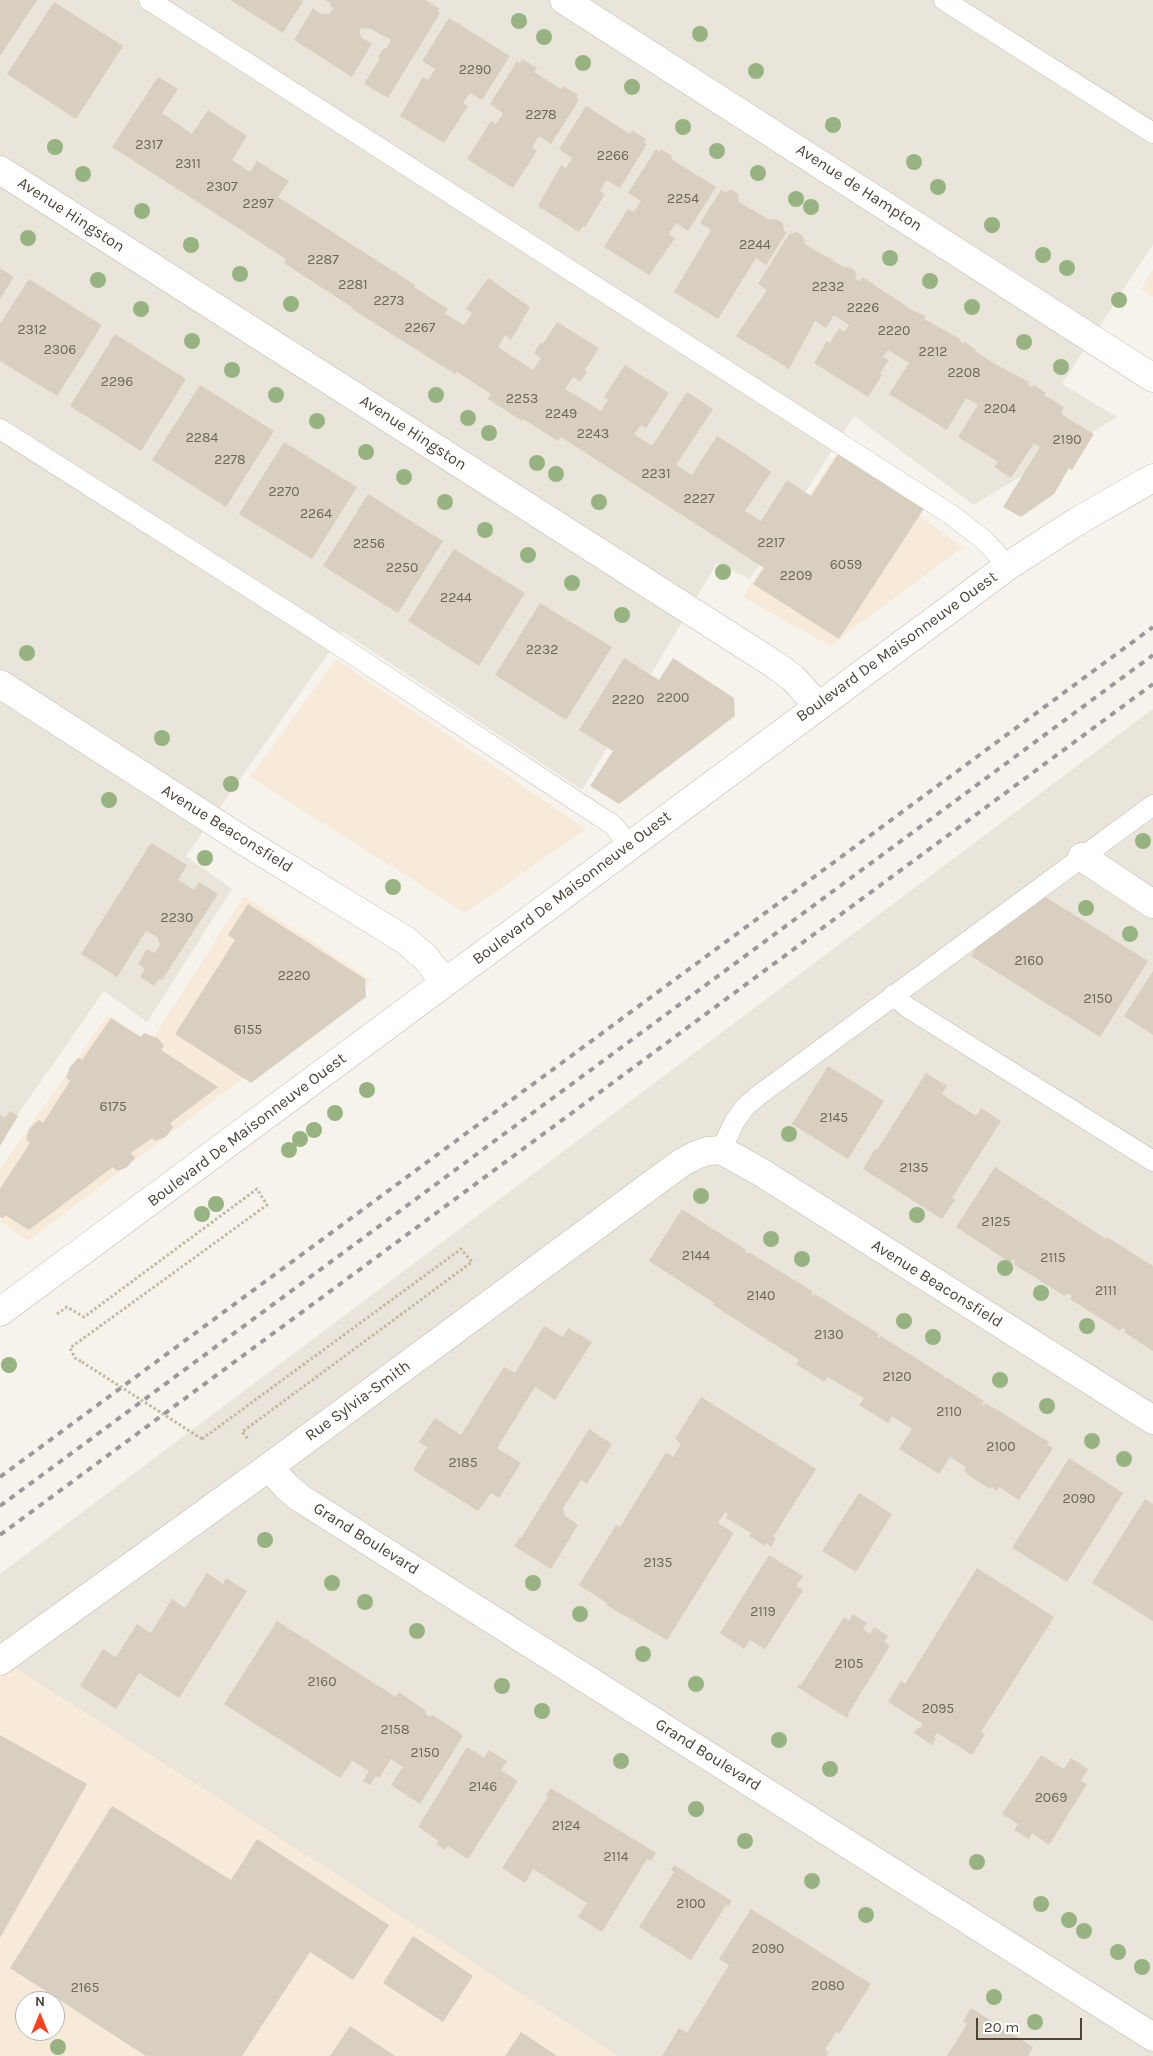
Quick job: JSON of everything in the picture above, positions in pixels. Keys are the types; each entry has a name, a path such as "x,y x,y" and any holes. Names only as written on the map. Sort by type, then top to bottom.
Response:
{"street":[{"name":"Avenue de Hampton","path":"564,0 1153,378"},
{"name":"Avenue Hingston","path":"0,170 777,666 794,678 818,706"},
{"name":"Boulevard De Maisonneuve Ouest","path":"0,1312 1008,566 1076,522 1153,478"},
{"name":"Avenue Beaconsfield","path":"0,684 244,841 405,940 426,957 445,983"},
{"path":"1082,857 1153,904"},
{"name":"Avenue Beaconsfield","path":"720,1150 759,1170 1153,1420"},
{"name":"Rue Sylvia-Smith","path":"0,1661 269,1467 681,1163 696,1155 720,1150"},
{"name":"Grand Boulevard","path":"269,1467 300,1498 1153,2037"}],"lane":[{"path":"149,0 950,514 984,540 1008,566"},
{"path":"944,0 1153,133"},
{"path":"0,429 305,623 591,810 613,825 629,845"},
{"path":"720,1150 735,1121 745,1107 893,995 1153,805"},
{"path":"893,995 907,1007 1153,1161"}],"path":[{"path":"57,1314 67,1307 84,1318 257,1189 267,1205 70,1348 75,1358 202,1439 461,1249 472,1262 242,1432 252,1443"}],"shaded area":[{"path":"0,0 1153,0 1153,244 1062,384 1117,417 974,505 854,416 750,579 717,563 582,790 343,632 186,856 232,889 147,1022 104,991 0,1140"},
{"path":"1153,270 1153,297 1141,289"},
{"path":"835,456 963,547 830,646 743,597"},
{"path":"336,659 586,829 465,913 250,777"},
{"path":"1153,709 1153,2056 618,2056 0,1658 0,1574"},
{"path":"244,896 372,981 28,1241 0,1221 0,1169 108,1015 149,1045"},
{"path":"0,1658 618,2056 0,2056"}],"building":[{"path":"0,0 37,0 0,56"},
{"path":"230,0 301,0 303,1 283,33"},
{"path":"325,0 425,0 439,8 438,11 440,13 388,98 364,84 380,58 378,57 391,40 371,29 361,28 359,32 363,39 372,43 352,77 294,40 313,8 321,14 329,14 333,9 329,2"},
{"path":"54,2 123,46 76,119 7,74"},
{"path":"449,18 510,56 482,100 470,93 463,103 468,106 444,143 400,116 423,77 428,80 435,69 422,61"},
{"path":"522,59 537,68 534,72 561,89 563,86 578,95 576,98 579,100 551,144 539,136 532,147 537,151 513,188 467,159 491,121 496,124 503,113 490,104 517,61 520,63"},
{"path":"158,77 178,89 162,113 192,134 208,110 247,136 232,160 250,172 257,161 289,181 278,197 415,285 414,287 448,309 445,314 464,325 472,313 466,309 488,278 530,307 511,340 505,335 498,347 533,370 541,358 534,353 541,342 543,344 557,322 599,348 580,382 573,377 565,389 601,411 608,400 604,397 625,365 669,393 646,428 641,425 634,434 652,446 687,392 713,409 676,465 692,475 717,436 744,453 771,472 745,511 761,521 787,480 811,496 840,451 925,507 839,639 753,584 764,568 561,437 558,441 523,419 522,421 488,399 491,394 457,372 455,374 352,309 284,263 286,259 112,147"},
{"path":"586,106 630,134 632,130 646,139 644,142 647,144 620,188 606,180 600,191 605,194 585,227 583,226 579,232 538,206 561,165 566,168 572,158 559,149"},
{"path":"656,149 659,152 661,149 672,156 671,159 716,187 688,231 676,223 669,234 675,238 649,275 604,247 628,209 634,212 641,201 628,193"},
{"path":"721,190 725,192 731,190 738,194 739,202 770,220 775,219 783,223 784,231 787,232 766,265 756,258 718,319 674,292 711,230 700,223"},
{"path":"797,232 803,236 805,244 844,267 855,270 856,279 860,281 862,277 912,310 926,316 924,319 960,339 959,341 964,344 965,342 995,364 1029,382 1027,384 1032,387 1034,385 1046,393 1044,395 1064,407 1061,414 1094,434 1072,470 1069,468 1054,494 1021,517 1003,507 1040,447 1034,443 1011,478 994,467 998,462 958,437 978,405 966,398 947,430 889,394 909,363 888,350 883,357 889,360 868,397 814,363 827,341 830,343 839,328 844,332 849,325 834,315 826,328 815,321 789,369 736,336 767,290 758,284 789,234"},
{"path":"0,268 14,277 0,299"},
{"path":"29,279 102,325 57,396 0,361 0,324"},
{"path":"115,334 186,379 141,451 70,406"},
{"path":"200,385 274,431 226,507 152,460"},
{"path":"284,442 357,487 312,559 239,514"},
{"path":"368,494 443,541 398,613 323,566"},
{"path":"454,549 525,593 479,666 408,621"},
{"path":"540,603 612,647 566,720 495,675"},
{"path":"624,658 659,680 673,658 734,698 735,716 619,804 590,786 613,751 579,730"},
{"path":"151,843 187,865 178,880 194,890 199,882 218,894 162,980 159,979 154,986 140,977 145,969 138,964 147,949 155,953 160,945 157,937 146,931 117,977 81,954"},
{"path":"1041,894 1148,961 1100,1037 971,956 982,938"},
{"path":"248,904 365,979 366,997 251,1083 175,1034 235,940 228,935"},
{"path":"1153,971 1153,1035 1124,1016"},
{"path":"111,1018 141,1037 144,1033 158,1038 164,1046 161,1050 218,1087 170,1123 173,1127 166,1137 155,1141 152,1138 131,1153 135,1158 126,1168 117,1171 113,1167 29,1230 5,1215 4,1218 0,1217 0,1189 30,1143 26,1140 29,1129 39,1120 43,1123 70,1081 66,1078 70,1067 78,1058 82,1060"},
{"path":"828,1066 884,1101 848,1159 792,1124"},
{"path":"926,1073 947,1086 942,1094 976,1116 981,1108 1001,1121 952,1198 955,1200 942,1219 863,1169"},
{"path":"10,1111 18,1116 0,1146 0,1114 5,1118"},
{"path":"995,1167 1106,1239 1107,1237 1153,1266 1153,1351 1124,1332 1126,1330 1122,1328 1120,1331 1070,1299 1072,1296 1067,1293 1065,1296 1013,1264 1015,1261 1013,1259 1011,1263 956,1227"},
{"path":"682,1209 746,1250 745,1252 748,1254 749,1252 812,1291 813,1296 815,1294 879,1334 877,1337 881,1336 944,1376 945,1379 946,1377 984,1401 982,1404 986,1403 1049,1442 1047,1445 1053,1448 1019,1500 999,1487 996,1491 991,1487 990,1489 968,1475 964,1470 966,1467 950,1457 939,1474 899,1449 912,1429 892,1416 888,1423 859,1405 864,1398 827,1377 824,1382 796,1364 799,1360 649,1261"},
{"path":"544,1326 563,1337 568,1328 592,1342 555,1400 535,1387 497,1448 521,1463 499,1498 491,1493 478,1511 413,1470 427,1447 419,1442 435,1418 461,1435 504,1367 515,1373"},
{"path":"701,1397 816,1469 773,1537 776,1538 771,1547 766,1543 765,1546 749,1536 751,1533 726,1518 728,1514 725,1512 718,1523 734,1533 667,1640 606,1605 607,1603 579,1585 616,1525 620,1527 666,1452 673,1457 681,1444 675,1439"},
{"path":"589,1429 612,1444 587,1484 581,1480 563,1508 565,1516 578,1525 551,1569 514,1546 521,1538"},
{"path":"1069,1458 1123,1493 1067,1582 1012,1548"},
{"path":"859,1493 892,1514 856,1572 822,1551"},
{"path":"1145,1499 1153,1504 1153,1621 1092,1583"},
{"path":"769,1555 803,1576 796,1586 803,1590 765,1649 750,1640 744,1649 720,1633"},
{"path":"977,1568 1054,1617 981,1732 985,1734 972,1755 937,1733 932,1745 914,1733 923,1724 888,1702 901,1681 905,1684"},
{"path":"207,1573 223,1584 226,1578 247,1591 179,1698 139,1673 116,1709 80,1686 103,1649 116,1657 137,1624 151,1633 172,1599 185,1608"},
{"path":"853,1614 867,1623 863,1629 870,1634 874,1627 888,1636 884,1642 890,1646 847,1718 797,1687 799,1684 801,1685 844,1617 849,1621"},
{"path":"277,1621 396,1697 399,1692 426,1711 425,1713 428,1716 432,1715 461,1733 463,1736 420,1804 391,1785 403,1767 391,1759 379,1778 376,1776 370,1785 363,1781 369,1771 352,1761 340,1778 224,1704"},
{"path":"0,1735 87,1784 0,1938"},
{"path":"467,1747 484,1758 489,1750 507,1761 501,1770 518,1781 468,1859 448,1846 445,1850 436,1844 439,1841 418,1827"},
{"path":"1041,1755 1064,1769 1071,1758 1088,1769 1081,1781 1087,1784 1049,1845 1032,1833 1029,1839 1014,1830 1018,1824 1002,1814"},
{"path":"551,1788 656,1853 651,1861 647,1859 602,1932 578,1917 587,1903 533,1869 525,1883 502,1868 548,1797 546,1795"},
{"path":"112,1806 231,1880 257,1839 389,1925 353,1980 310,1952 242,2056 146,2056 65,2004 65,1991 46,1991 10,1968"},
{"path":"674,1865 732,1901 728,1907 726,1905 691,1960 639,1927 674,1872 671,1870"},
{"path":"751,1909 871,1984 839,2034 836,2032 825,2050 829,2052 826,2056 662,2056 679,2028 687,2033 729,1965 719,1959"},
{"path":"413,1936 473,1976 443,2022 383,1983"},
{"path":"971,2008 1033,2047 1028,2056 947,2056 967,2024 963,2021"},
{"path":"350,2026 395,2056 330,2056"},
{"path":"521,2032 557,2056 505,2056"}],"railway":[{"path":"0,1477 1153,627"},
{"path":"0,1506 1153,655"},
{"path":"0,1535 1153,684"}]}
